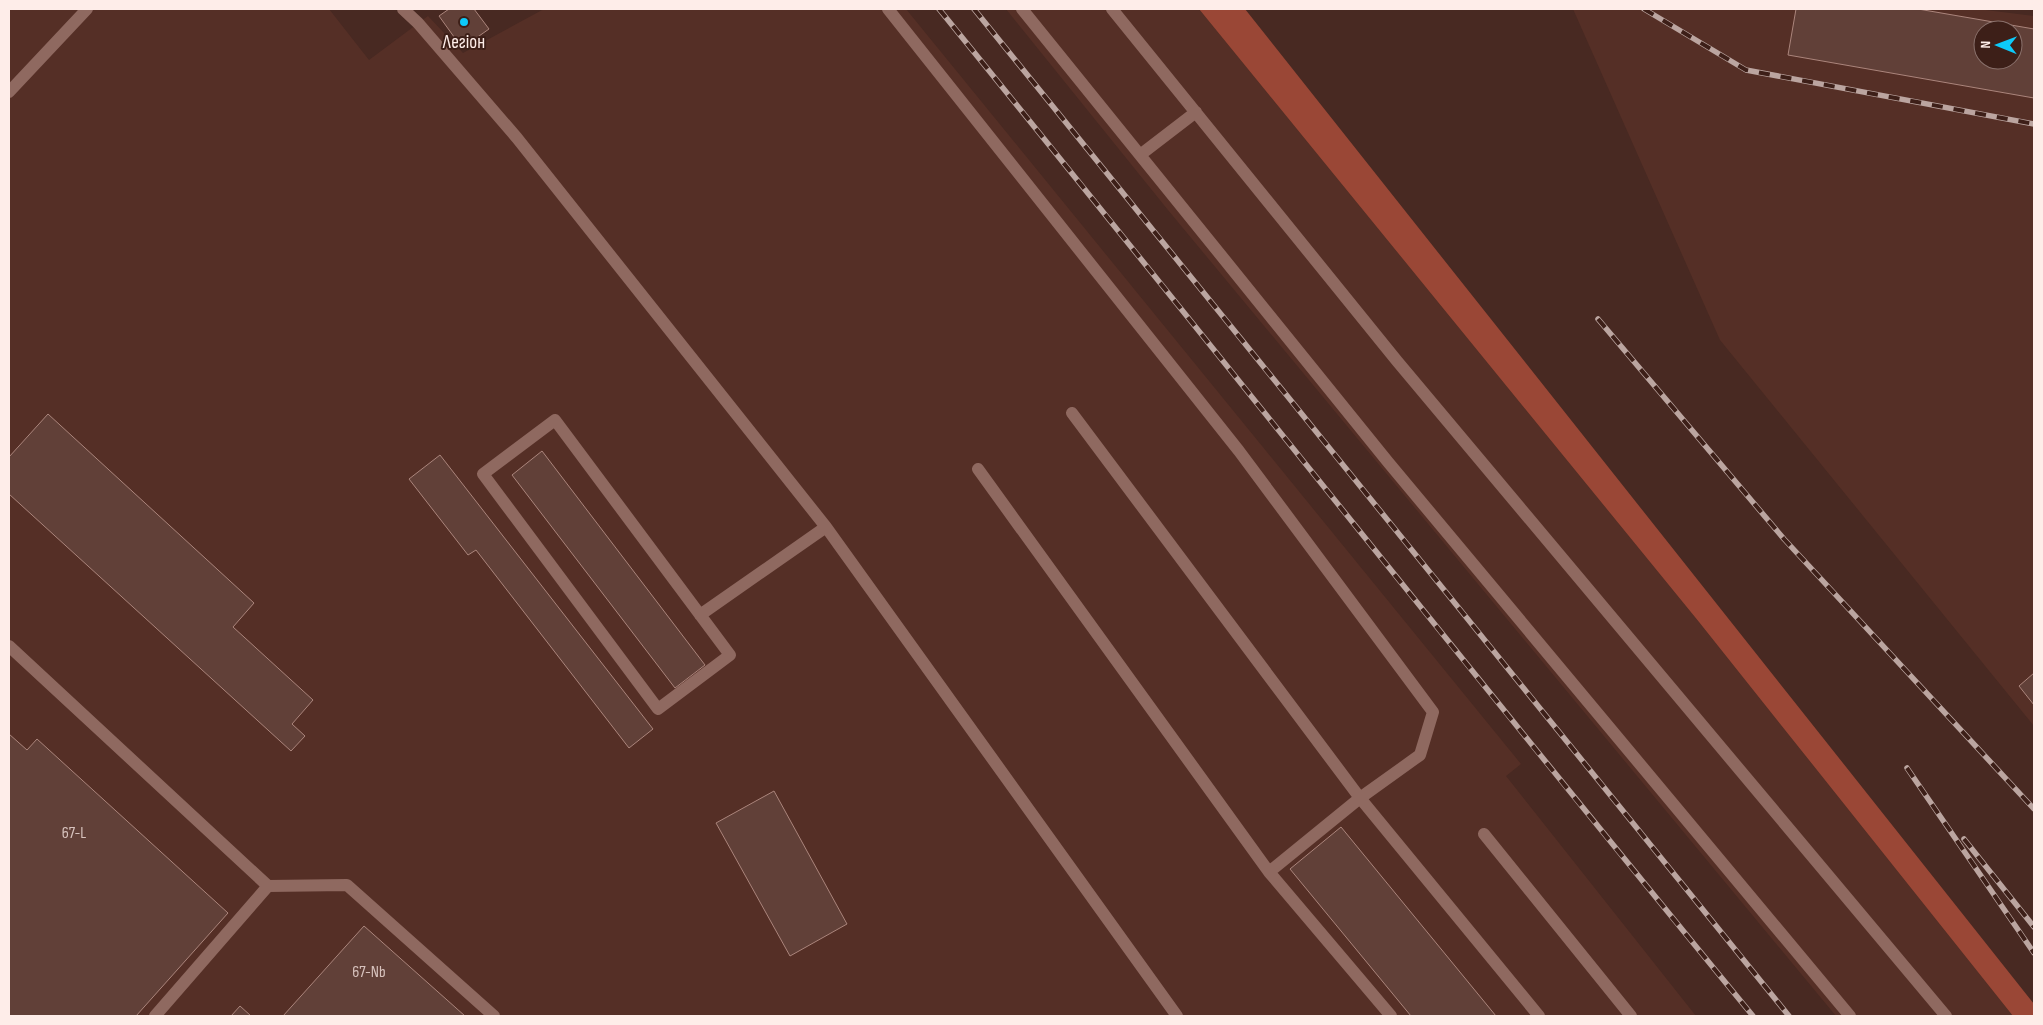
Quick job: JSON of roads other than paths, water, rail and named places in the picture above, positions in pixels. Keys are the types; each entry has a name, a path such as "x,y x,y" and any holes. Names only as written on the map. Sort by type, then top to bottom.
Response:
{"lane":[{"path":"9,92 87,9"},
{"path":"404,9 516,138 826,527 1177,1016"},
{"path":"888,9 1239,451 1433,712 1420,755 1360,798 1269,872"},
{"path":"1022,9 1394,469 1850,1016"},
{"path":"1112,9 1397,361 1946,1016"},
{"path":"1140,155 1196,112"},
{"path":"1072,413 1360,798 1539,1016"},
{"path":"555,420 700,615 730,655 658,709 483,474 555,420"},
{"path":"978,469 1269,872 1390,1016"},
{"path":"700,615 826,527"},
{"path":"9,646 268,886 347,885 494,1016"},
{"path":"1484,834 1631,1016"},
{"path":"155,1016 268,886"}],"railway":[{"path":"939,9 1548,765 1753,1016"},
{"path":"974,9 1789,1016"},
{"path":"1644,9 1746,70 2034,124"},
{"path":"1598,319 1784,539 2034,809"},
{"path":"1907,768 2034,953"},
{"path":"1964,839 2034,927"}],"place":[{"name":"Легіон","path":"464,22"}]}
